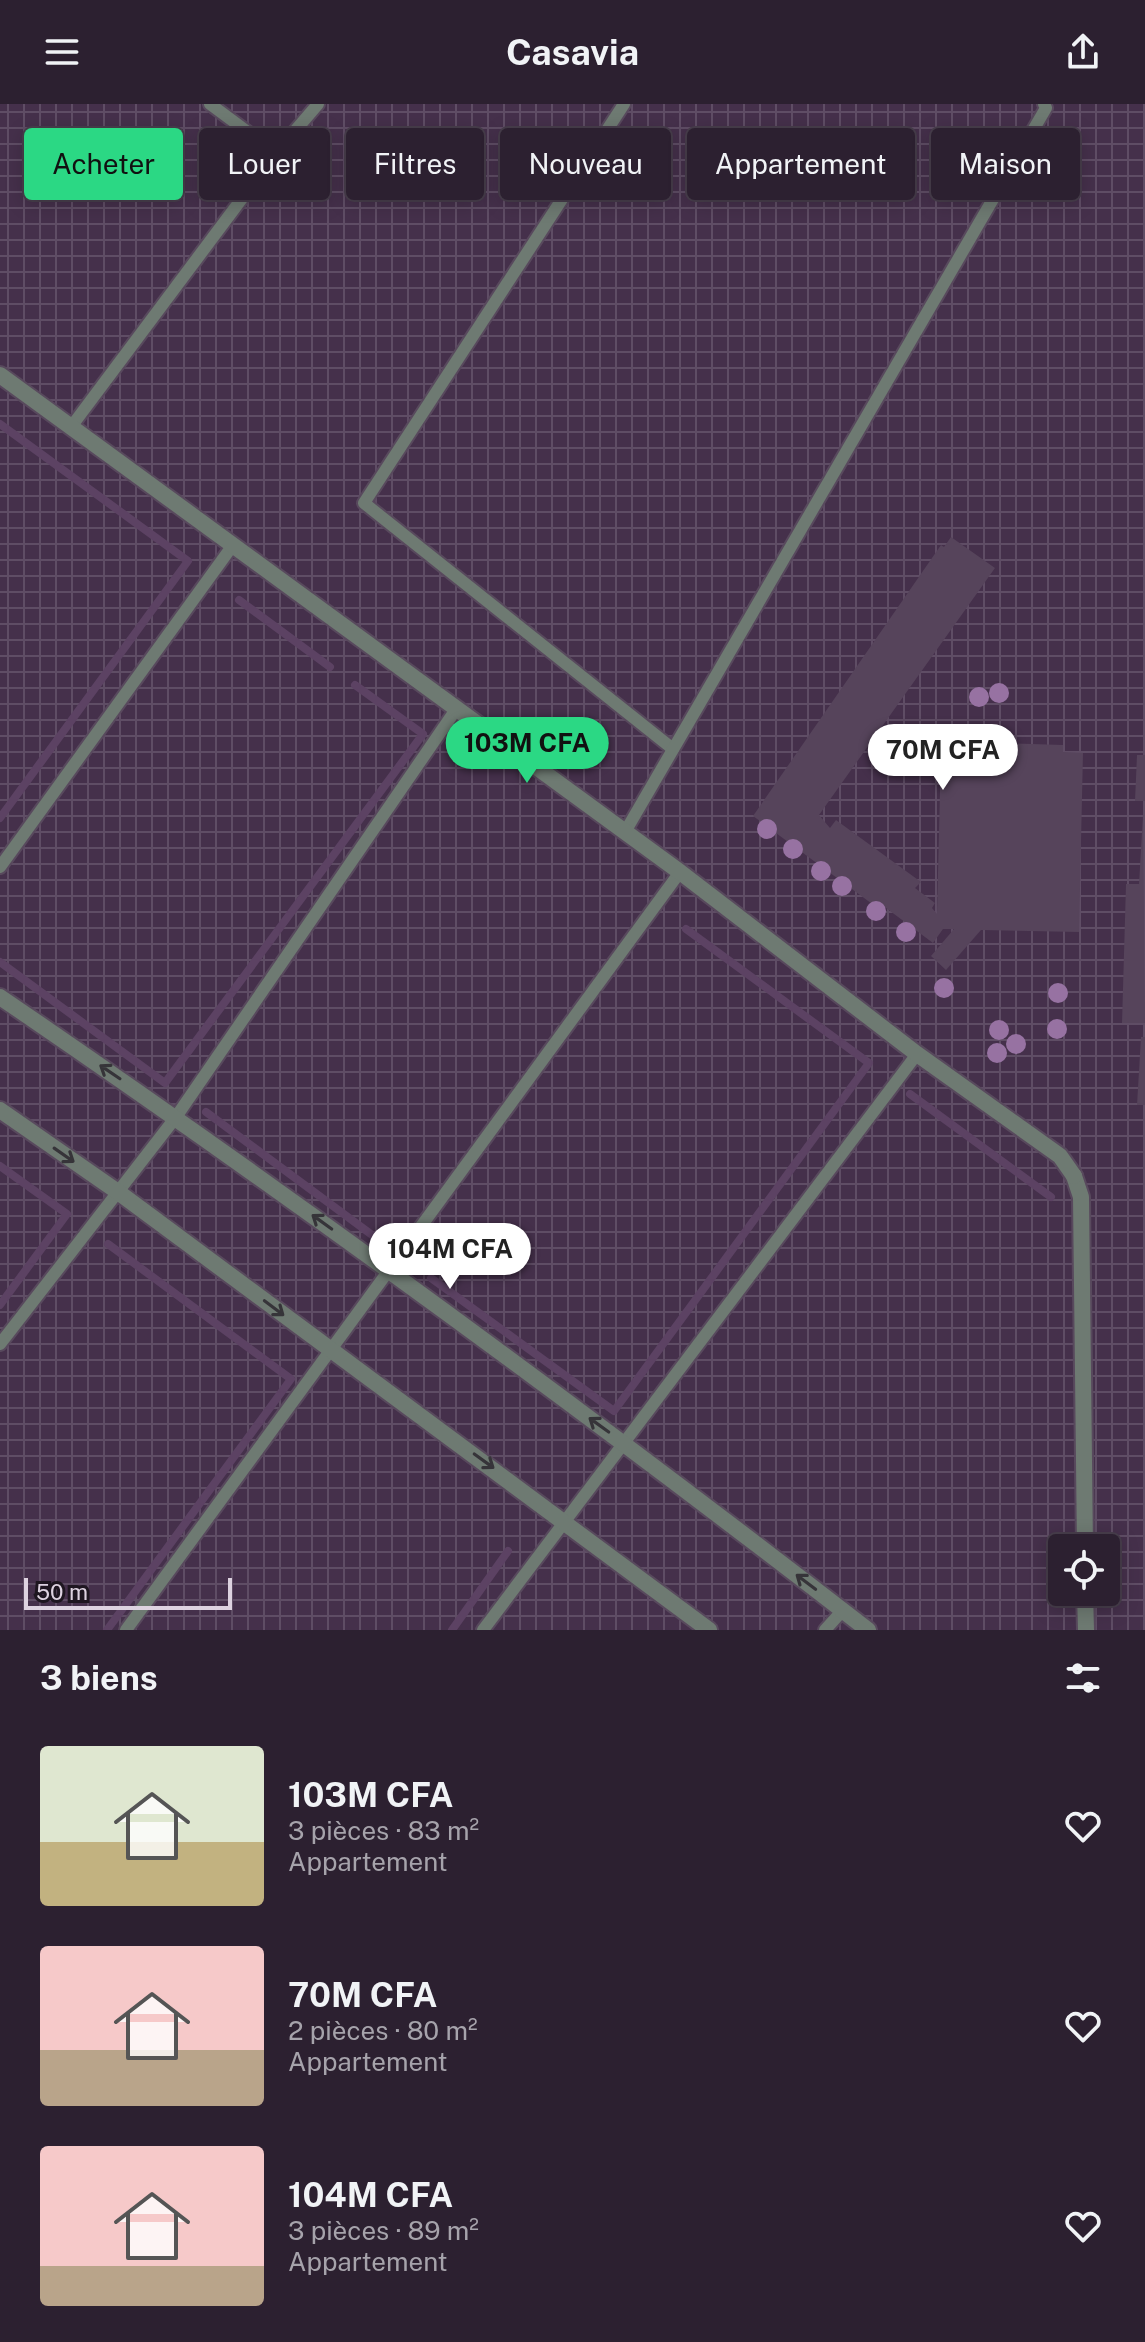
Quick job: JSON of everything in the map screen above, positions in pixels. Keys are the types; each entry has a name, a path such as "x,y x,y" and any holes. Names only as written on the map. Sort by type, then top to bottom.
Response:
{"street":[{"path":"0,375 680,872 917,1054 1060,1156 1074,1176 1081,1197 1085,1534"},
{"path":"0,997 176,1117 389,1271 623,1442 868,1630"},
{"path":"0,1110 118,1192 709,1630"},
{"path":"1085,1606 1086,1630"}],"lane":[{"path":"210,104 242,128"},
{"path":"297,128 318,104"},
{"path":"624,104 364,503 673,749"},
{"path":"625,832 1038,122 1046,108 1044,104"},
{"path":"71,427 241,200"},
{"path":"0,867 233,545"},
{"path":"0,1344 176,1117 457,708"},
{"path":"126,1630 328,1348 389,1271 680,872"},
{"path":"483,1630 917,1054"},
{"path":"825,1630 843,1610"}],"shaded area":[{"path":"0,104 1145,104 1145,1630 0,1630"}],"building":[{"path":"951,537 995,568 819,815 830,828 836,820 921,882 915,888 935,903 932,908 937,914 941,750 963,750 963,742 1063,745 1063,752 1083,753 1079,932 981,930 946,970 931,956 954,929 943,929 933,943 882,905 879,909 753,816 941,545 944,547"},
{"path":"1137,755 1145,755 1145,801 1135,801"},
{"path":"1143,815 1145,1023 1122,1023 1126,884 1139,884"},
{"path":"1141,1037 1145,1037 1145,1105 1137,1105"}],"waterway":[{"path":"0,424 188,561 0,818"},
{"path":"239,600 330,667"},
{"path":"0,962 165,1083 423,734 355,685"},
{"path":"431,1278 614,1411 869,1063 686,929"},
{"path":"910,1094 1051,1197"},
{"path":"206,1112 391,1249"},
{"path":"0,1166 67,1214 0,1305"},
{"path":"107,1630 291,1379 108,1244"},
{"path":"452,1630 508,1551"}]}
